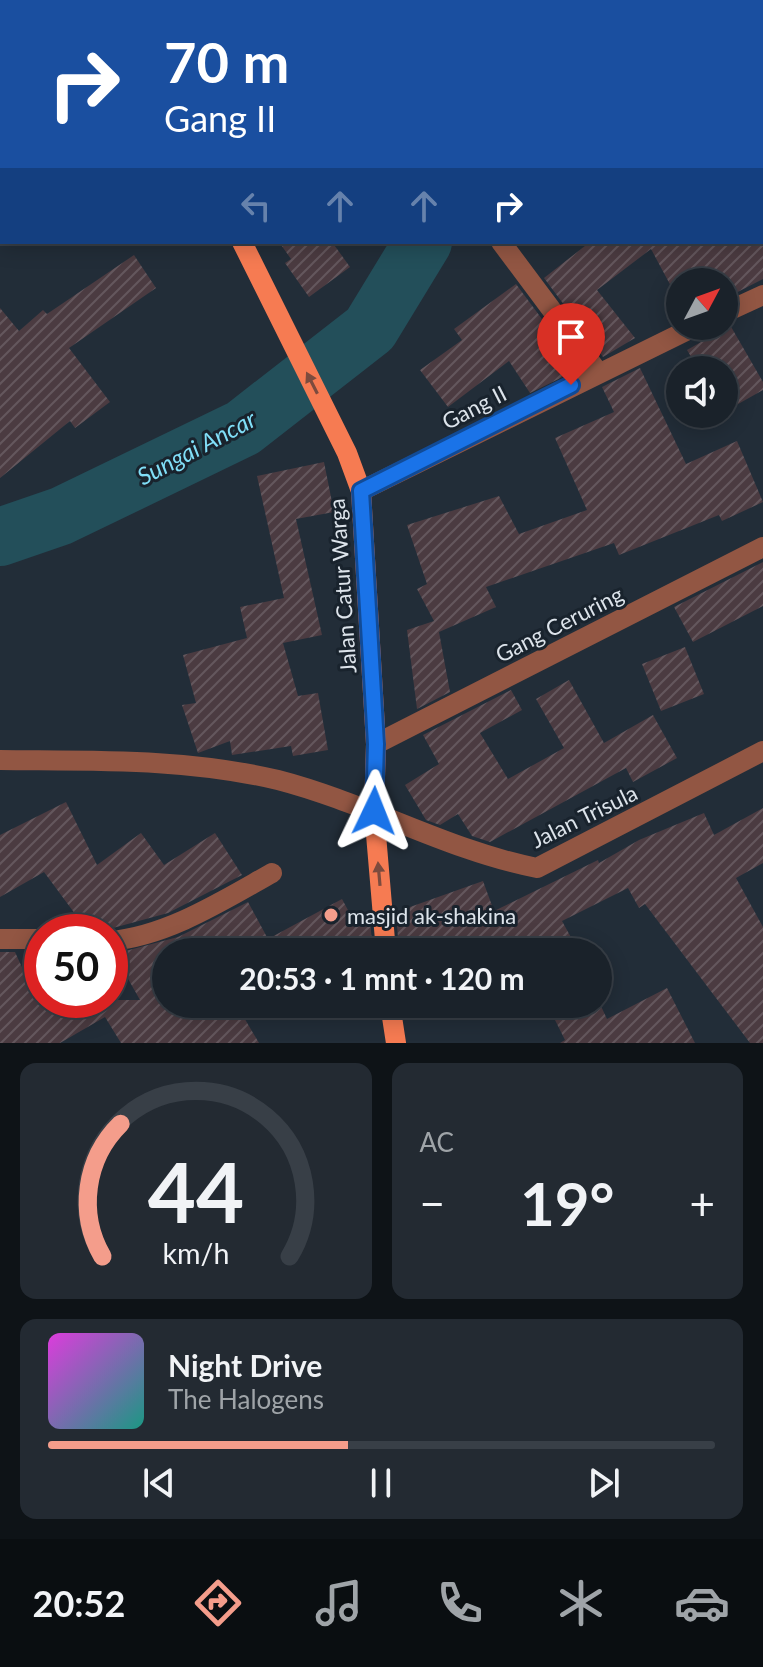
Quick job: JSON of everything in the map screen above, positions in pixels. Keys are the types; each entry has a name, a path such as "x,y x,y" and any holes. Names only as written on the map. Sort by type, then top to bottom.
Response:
{"main road":[{"name":"Jalan Catur Warga","path":"243,244 347,453 361,491 376,744 374,811 385,938"},
{"path":"392,1018 396,1043"}],"street":[{"path":"502,244 598,372"},
{"path":"738,307 763,295"},
{"name":"Gang II","path":"361,491 666,340"},
{"name":"Gang Ceruring","path":"376,744 763,547"},
{"name":"Jalan Trisula","path":"0,760 165,761 279,781 374,811 393,823 462,849 537,868 763,751"},
{"path":"128,940 213,905 272,873"},
{"path":"0,939 24,939"}],"building":[{"path":"280,244 333,244 350,267 309,297 285,263 291,259"},
{"path":"587,244 763,244 763,279 738,292 738,268 666,268 666,277 651,249 597,290 635,338 603,357 544,278"},
{"path":"134,255 156,288 69,348 110,402 75,428 70,421 0,478 0,308 19,331 43,310 47,314"},
{"path":"516,284 579,369 530,393 509,361 448,407 420,370 462,340 454,329"},
{"path":"738,339 763,382 763,390 738,404 738,356 691,356 687,350 700,340"},
{"path":"640,368 666,428 669,428 686,464 737,441 763,502 722,521 719,515 619,555 614,543 486,587 496,607 439,632 450,692 417,709 407,630 434,621 417,589 427,584 407,525 499,496 519,534 587,510 555,438 614,412 602,387"},
{"path":"324,462 334,512 296,519 322,635 283,643 298,696 318,693 328,750 293,756 291,746 232,755 230,741 198,753 182,705 196,703 183,655 247,638 240,607 284,598 257,476"},
{"path":"763,562 763,606 693,642 674,607"},
{"path":"685,647 704,694 661,711 642,664"},
{"path":"569,680 604,743 653,715 677,758 633,782 626,768 490,842 472,836 458,814 440,825 426,820 405,785 439,764 423,735 511,690 522,710 480,733 508,779 564,748 536,699"},
{"path":"66,802 97,865 141,833 164,865 215,833 242,875 168,913 128,924 128,914 75,914 44,872 0,897 0,835"},
{"path":"763,808 763,863 736,878 763,927 763,1043 750,1043 645,904 639,908 628,888 562,921 571,938 398,938 396,912 483,881 494,911 598,860 599,863 639,840 704,813 714,835"},
{"path":"342,899 356,925 370,920 372,938 270,938"},
{"path":"248,902 267,938 174,938 178,937"},
{"path":"152,944 152,1018 244,1018 259,1043 121,1043 106,1018 128,1018 128,1000 140,1000 128,979 128,950"},
{"path":"0,952 15,952 24,972 24,1018 103,1018 60,1043 0,1043"},
{"path":"667,988 695,1043 560,1043 565,1040 554,1018 607,1019"}],"waterway":[{"name":"Sungai Ancar","path":"0,537 61,516 243,428 370,329 422,244"}],"place":[{"name":"masjid ak-shakina","path":"331,915"}],"route":[{"path":"374,811 376,744 361,491 571,385"}]}
